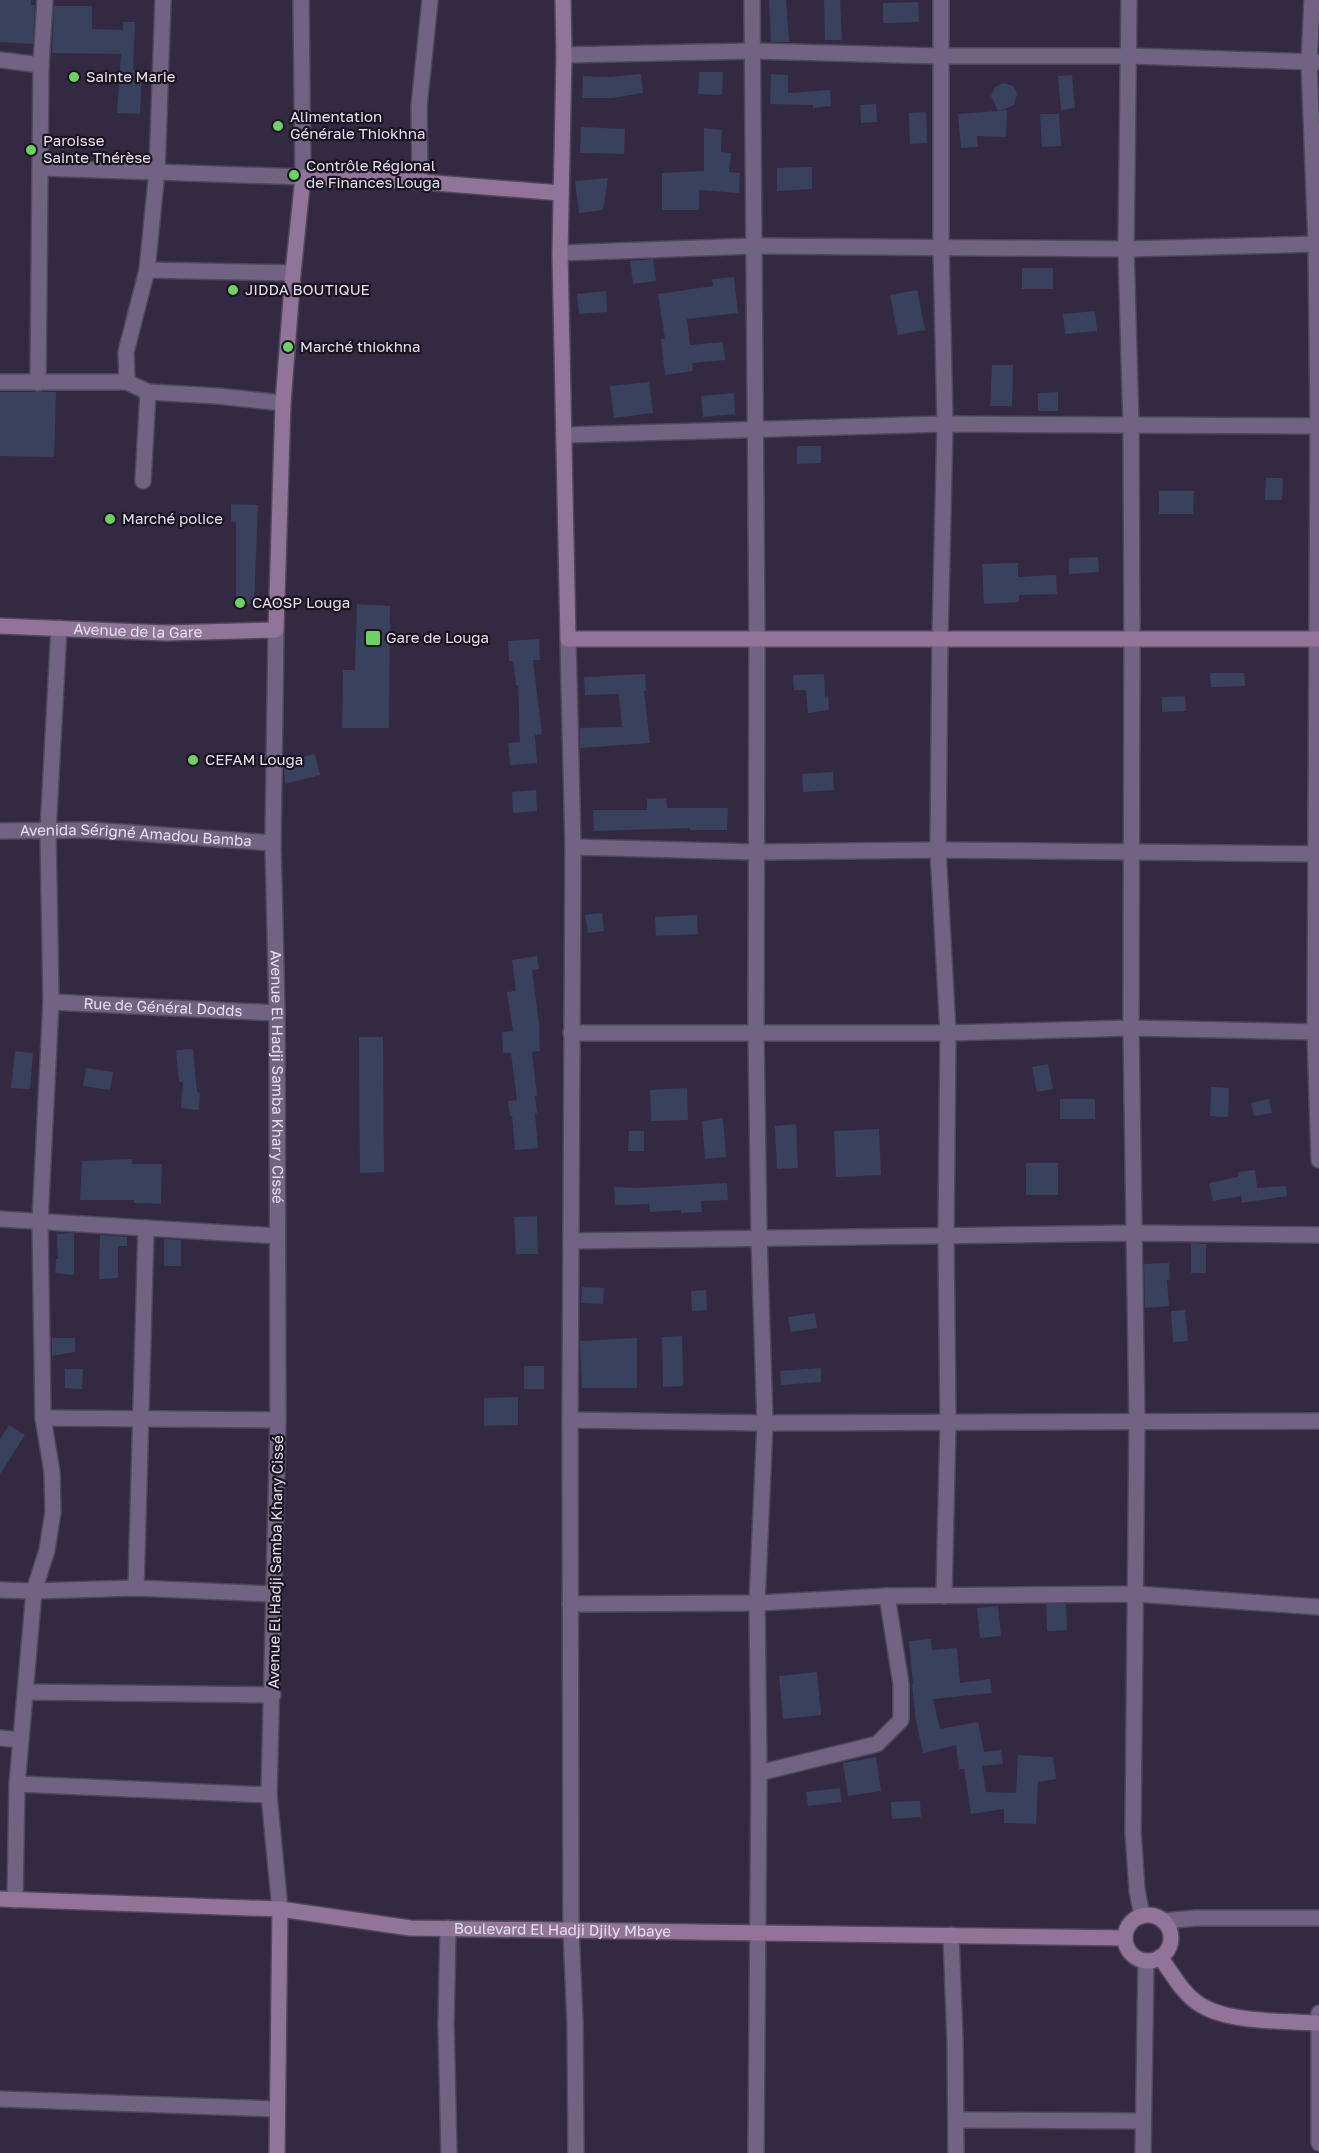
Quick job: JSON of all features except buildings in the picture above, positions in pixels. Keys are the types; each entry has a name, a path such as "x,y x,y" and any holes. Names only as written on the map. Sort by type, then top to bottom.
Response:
{"street":[{"path":"38,383 41,65 45,0"},
{"path":"127,382 126,352 147,270 157,171 163,0"},
{"name":"Avenue El Hadji Samba Khary Cissé","path":"277,2153 280,1909 269,1795 278,1420 277,1012 273,843 276,630 283,403 303,177 301,0"},
{"path":"420,182 419,106 430,0"},
{"path":"563,0 560,253 573,847 570,1604 576,2153"},
{"path":"752,0 757,639 756,1034 765,1423 757,1603 759,1773 756,2153"},
{"path":"940,0 941,246 945,424 939,638 938,850 948,1033 946,1237 948,1422 944,1596"},
{"path":"1129,0 1126,249 1131,426 1131,1028 1137,1424 1133,1832 1137,1890 1142,1916"},
{"path":"1312,0 1318,244 1317,1032 1319,1160"},
{"path":"564,56 752,51 940,56 1128,56 1314,62"},
{"path":"0,60 41,65"},
{"path":"41,168 420,182 561,194"},
{"path":"560,253 754,246 1126,249 1318,244"},
{"path":"147,270 293,273"},
{"path":"0,382 127,382 148,392 283,403"},
{"path":"143,481 148,392"},
{"path":"564,435 945,424 1318,426"},
{"name":"Avenue de la Gare","path":"0,626 166,633 276,630"},
{"path":"8,1900 34,1591 47,1550 53,1512 52,1472 43,1418 40,1221 51,1002 48,831 59,628"},
{"path":"568,639 1317,639"},
{"name":"Avenida Sérigné Amadou Bamba","path":"0,831 92,830 273,843"},
{"path":"573,847 756,852 938,850 1317,854"},
{"name":"Rue de Général Dodds","path":"51,1002 277,1012"},
{"path":"572,1033 948,1033 1131,1028 1317,1032"},
{"path":"0,1219 277,1236"},
{"path":"136,1588 146,1228"},
{"path":"571,1241 1134,1233 1319,1235"},
{"path":"43,1418 278,1420"},
{"path":"570,1420 1137,1424 1319,1421"},
{"path":"0,1590 136,1588 273,1594"},
{"path":"570,1604 757,1603 887,1596 1136,1594 1319,1607"},
{"path":"759,1773 877,1744 901,1720 901,1684 887,1596"},
{"path":"26,1692 273,1695"},
{"path":"0,1738 21,1740"},
{"path":"17,1784 269,1795"},
{"name":"Boulevard El Hadji Djily Mbaye","path":"8,1900 280,1909 410,1928 1125,1938"},
{"path":"1153,1959 1167,1950 1171,1939 1163,1921 1157,1917 1142,1916 1127,1928 1125,1938 1127,1947 1134,1956 1153,1959 1199,2004 1226,2016 1319,2023"},
{"path":"1163,1921 1196,1918 1319,1918"},
{"path":"448,1928 446,2024 449,2153"},
{"path":"951,1935 956,2153"},
{"path":"1143,2153 1153,1959"},
{"path":"1319,2013 1319,2143"},
{"path":"0,2099 277,2109"},
{"path":"956,2120 1143,2121"}],"place":[{"name":"Sainte Marie","path":"74,77"},
{"name":"Alimentation Générale Thiokhna","path":"278,126"},
{"name":"Paroisse Sainte Thérèse","path":"31,150"},
{"name":"Contrôle Régional de Finances Louga","path":"294,175"},
{"name":"JIDDA BOUTIQUE","path":"233,290"},
{"name":"Marché thiokhna","path":"288,347"},
{"name":"Marché police","path":"110,519"},
{"name":"CAOSP Louga","path":"240,603"},
{"name":"Gare de Louga","path":"373,638"},
{"name":"CEFAM Louga","path":"193,760"}]}
